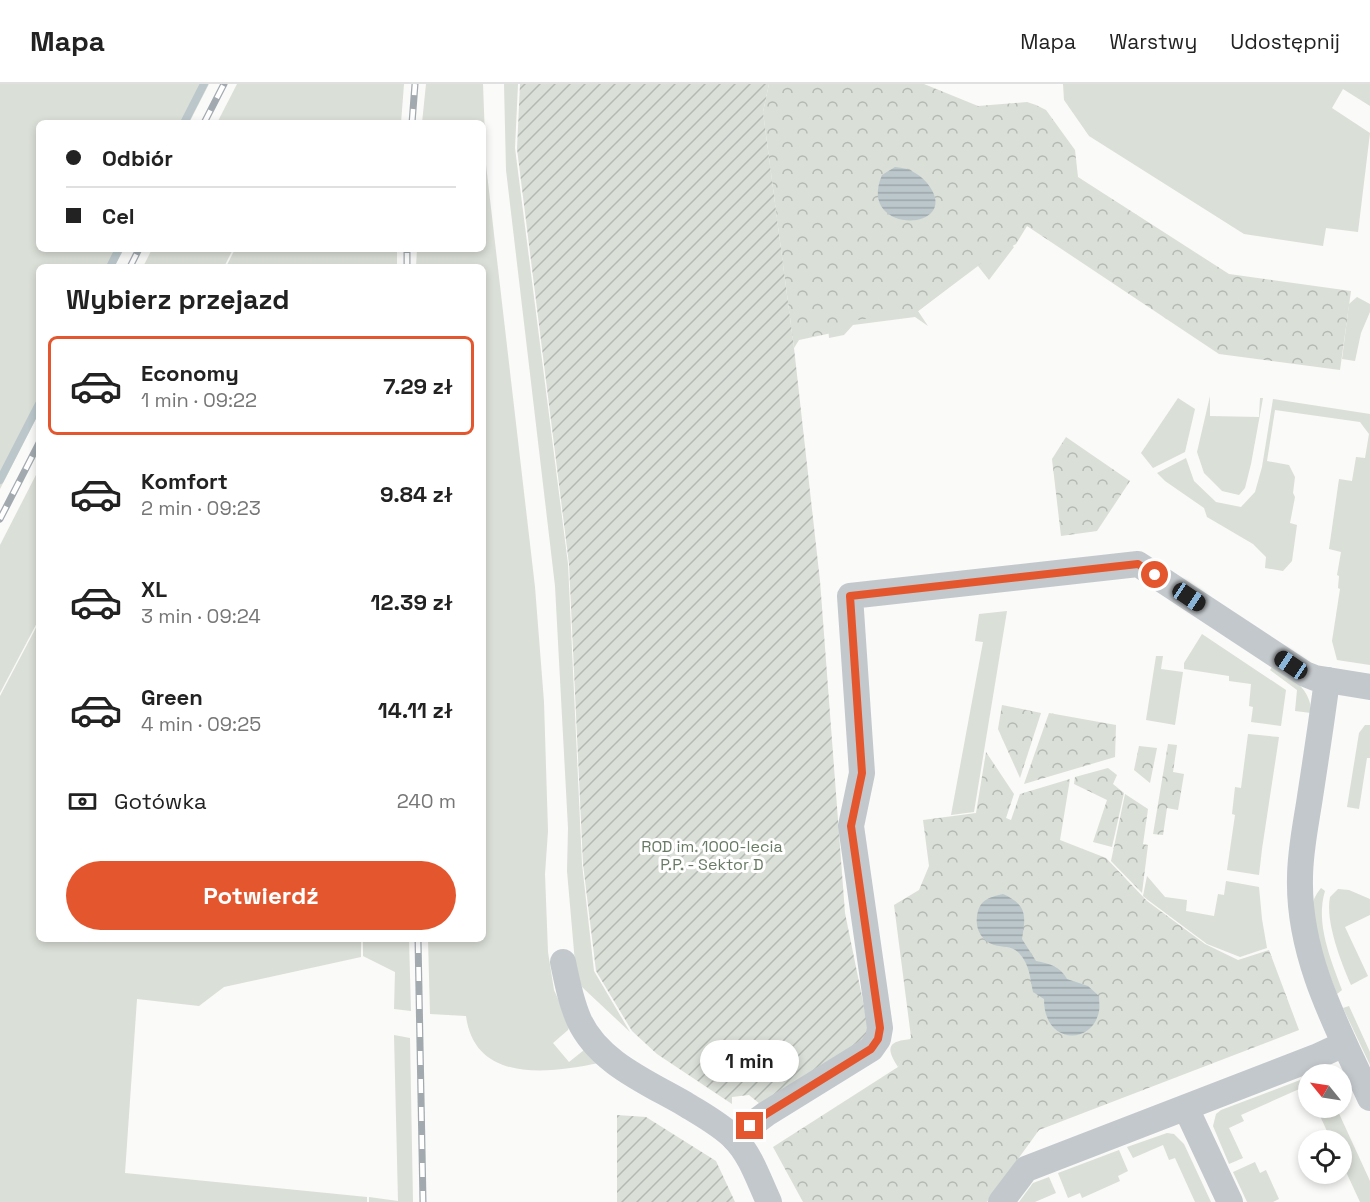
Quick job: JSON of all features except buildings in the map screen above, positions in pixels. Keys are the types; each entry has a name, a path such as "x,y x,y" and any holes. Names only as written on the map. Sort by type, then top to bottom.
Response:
{"street":[{"path":"734,1138 766,1114 871,1049 878,1039 880,1028 851,826 862,773 850,596 1138,564 1305,674 1370,687"},
{"path":"1328,680 1302,849 1300,880 1303,918 1310,954 1322,991 1370,1098"},
{"path":"563,962 577,1014 594,1043 618,1066 705,1117 734,1138 749,1158 769,1202"},
{"path":"1001,1202 1026,1169 1316,1057 1344,1044"},
{"path":"1186,1108 1230,1202"}],"green space":[{"path":"0,84 209,84 191,120 36,120 36,252 122,252 116,264 36,264 36,419 0,489"},
{"path":"237,84 404,84 401,120 219,120"},
{"path":"426,84 483,84 484,120 422,120"},
{"path":"504,84 518,84 515,148 568,564 582,864 594,971 630,1032 582,987 576,974 567,871 568,828 555,586 506,170"},
{"name":"ROD im. 1000-lecia P.P. - Sektor D","path":"520,84 769,84 763,112 794,348 820,581 845,913 870,1036 760,1104 749,1095 732,1097 732,1104 657,1054 632,1031 596,971 583,864 569,564 517,149"},
{"path":"769,84 924,84 978,106 1027,102 1046,110 1075,150 1078,177 1229,274 1351,291 1340,370 1219,354 1027,226 1016,244 978,265 917,312 851,321 841,331 799,340 794,348 763,112"},
{"path":"1063,84 1370,84 1370,106 1343,89 1332,108 1370,133 1358,232 1326,228 1323,246 1244,234 1089,136 1064,100"},
{"path":"486,165 535,587 544,702 548,831 545,874 548,952 554,990 570,1025 568,1030 553,1043 569,1062 584,1050 599,1063 559,1069 517,1069 499,1063 484,1053 472,1038 466,1016 430,1014 428,942 486,942 486,264 416,264 417,252 486,252"},
{"path":"1028,218 1010,244 1014,247 989,280 978,266 918,311 928,326 915,317 853,325 844,335 829,338 827,313"},
{"path":"150,252 232,252 226,264 144,264"},
{"path":"234,252 397,252 397,264 228,264"},
{"path":"1357,297 1370,304 1370,312 1361,333 1355,361 1342,359 1349,304"},
{"path":"1210,396 1210,416 1259,417 1260,398 1263,398 1251,464 1245,488 1239,495 1222,491 1204,473 1197,452"},
{"path":"1178,398 1195,409 1185,452 1153,468 1141,453"},
{"path":"1273,399 1370,414 1370,665 1337,660 1332,641 1340,589 1337,575 1341,552 1329,549 1339,479 1352,481 1356,457 1365,458 1369,434 1360,422 1275,410 1267,461 1289,465 1295,477 1293,493 1295,497 1290,523 1297,525 1292,561 1283,571 1265,568 1266,557 1253,544 1207,517 1204,508 1157,473 1186,458 1194,481 1216,502 1241,507 1255,492 1262,467"},
{"path":"1066,437 1130,481 1097,531 1061,536 1052,459"},
{"path":"36,475 36,625 0,693 0,545"},
{"path":"1007,611 974,812 951,815 983,642 975,641 979,614"},
{"path":"36,628 36,942 361,942 361,957 224,987 199,1006 137,999 125,1173 367,1197 367,1202 0,1202 0,696"},
{"path":"1202,634 1286,690 1281,726 1251,722 1253,707 1249,706 1251,684 1229,681 1229,676 1184,669 1184,663"},
{"path":"1156,656 1163,656 1161,669 1183,672 1175,725 1146,720"},
{"path":"1275,663 1304,691 1308,697 1311,713 1295,711 1297,690 1270,670"},
{"path":"1002,705 1041,713 1020,778 998,729"},
{"path":"1049,713 1116,725 1115,757 1024,784"},
{"path":"1365,725 1370,725 1370,758 1367,758 1359,809 1347,807 1359,733"},
{"path":"1248,734 1279,737 1259,875 1227,870 1235,815 1232,814 1235,787 1241,788"},
{"path":"1168,744 1177,745 1173,772 1184,774 1178,810 1167,808 1163,835 1153,834"},
{"path":"1139,746 1157,748 1150,783 1134,770"},
{"path":"986,752 1014,794 1006,818 1011,820 1020,794 1070,779 1060,840 1106,858 1147,901 1205,944 1238,960 1269,950 1299,1030 1039,1130 987,1202 803,1202 773,1147 898,1067 911,1037 894,905 919,890 929,866 923,820 976,813"},
{"path":"1108,768 1117,775 1113,784 1124,793 1112,847 1093,842 1107,800 1074,784 1075,777"},
{"path":"1125,794 1148,809 1143,844 1148,845 1142,893 1111,861"},
{"path":"1147,876 1165,897 1187,900 1186,911 1214,916 1218,894 1224,895 1226,881 1259,887 1267,948 1240,957 1207,944 1143,896"},
{"path":"1321,888 1325,891 1322,903 1323,928 1342,990 1337,994 1321,950 1313,915 1314,901"},
{"path":"1338,889 1349,890 1370,899 1370,915 1345,927 1368,976 1351,985 1339,953 1330,918 1330,897"},
{"path":"363,942 409,942 411,1011 394,1009 395,972 363,956"},
{"path":"1349,1006 1370,1052 1370,1065 1343,1008"},
{"path":"394,1035 410,1038 413,1202 369,1202 369,1197 398,1201"},
{"path":"912,1039 898,1067 891,1054 891,1046 898,1041"},
{"path":"1298,1081 1298,1090 1241,1115 1244,1121 1229,1128 1243,1158 1229,1164 1213,1126 1216,1114 1221,1110"},
{"path":"617,1115 646,1117 716,1161 735,1202 617,1202"},
{"path":"1321,1118 1341,1118 1347,1130 1326,1130"},
{"path":"1167,1133 1174,1134 1184,1144 1211,1202 1195,1202 1175,1158 1169,1160 1163,1145 1133,1158 1127,1147"},
{"path":"1352,1142 1370,1181 1370,1202 1360,1202 1352,1184"},
{"path":"1119,1150 1128,1171 1118,1176 1120,1181 1082,1198 1080,1193 1068,1198 1058,1173"},
{"path":"1255,1162 1260,1173 1266,1170 1279,1199 1273,1202 1247,1202 1233,1172"},
{"path":"1049,1177 1056,1193 1035,1202 1019,1202 1033,1183"}],"shaded area":[{"path":"895,167 911,171 927,183 935,202 932,213 921,219 908,220 894,217 883,209 878,195 882,175"},
{"path":"1003,894 1021,907 1024,917 1022,939 1036,961 1054,966 1067,979 1088,986 1099,996 1099,1011 1095,1022 1088,1030 1079,1035 1069,1035 1060,1032 1052,1025 1046,1014 1044,999 1033,992 1029,972 1023,958 1013,949 989,943 981,936 977,922 978,911 982,903"}],"waterway":[{"path":"186,120 204,84"},
{"path":"112,264 118,252"},
{"path":"0,480 36,410"}],"railway":[{"path":"206,120 224,84"},
{"path":"412,120 415,84"},
{"path":"132,264 138,252"},
{"path":"407,252 407,264"},
{"path":"0,519 36,449"},
{"path":"418,942 423,1202"}],"route":[{"path":"750,1126 871,1049 878,1039 880,1028 851,826 862,773 850,596 1138,564 1155,575"}]}
